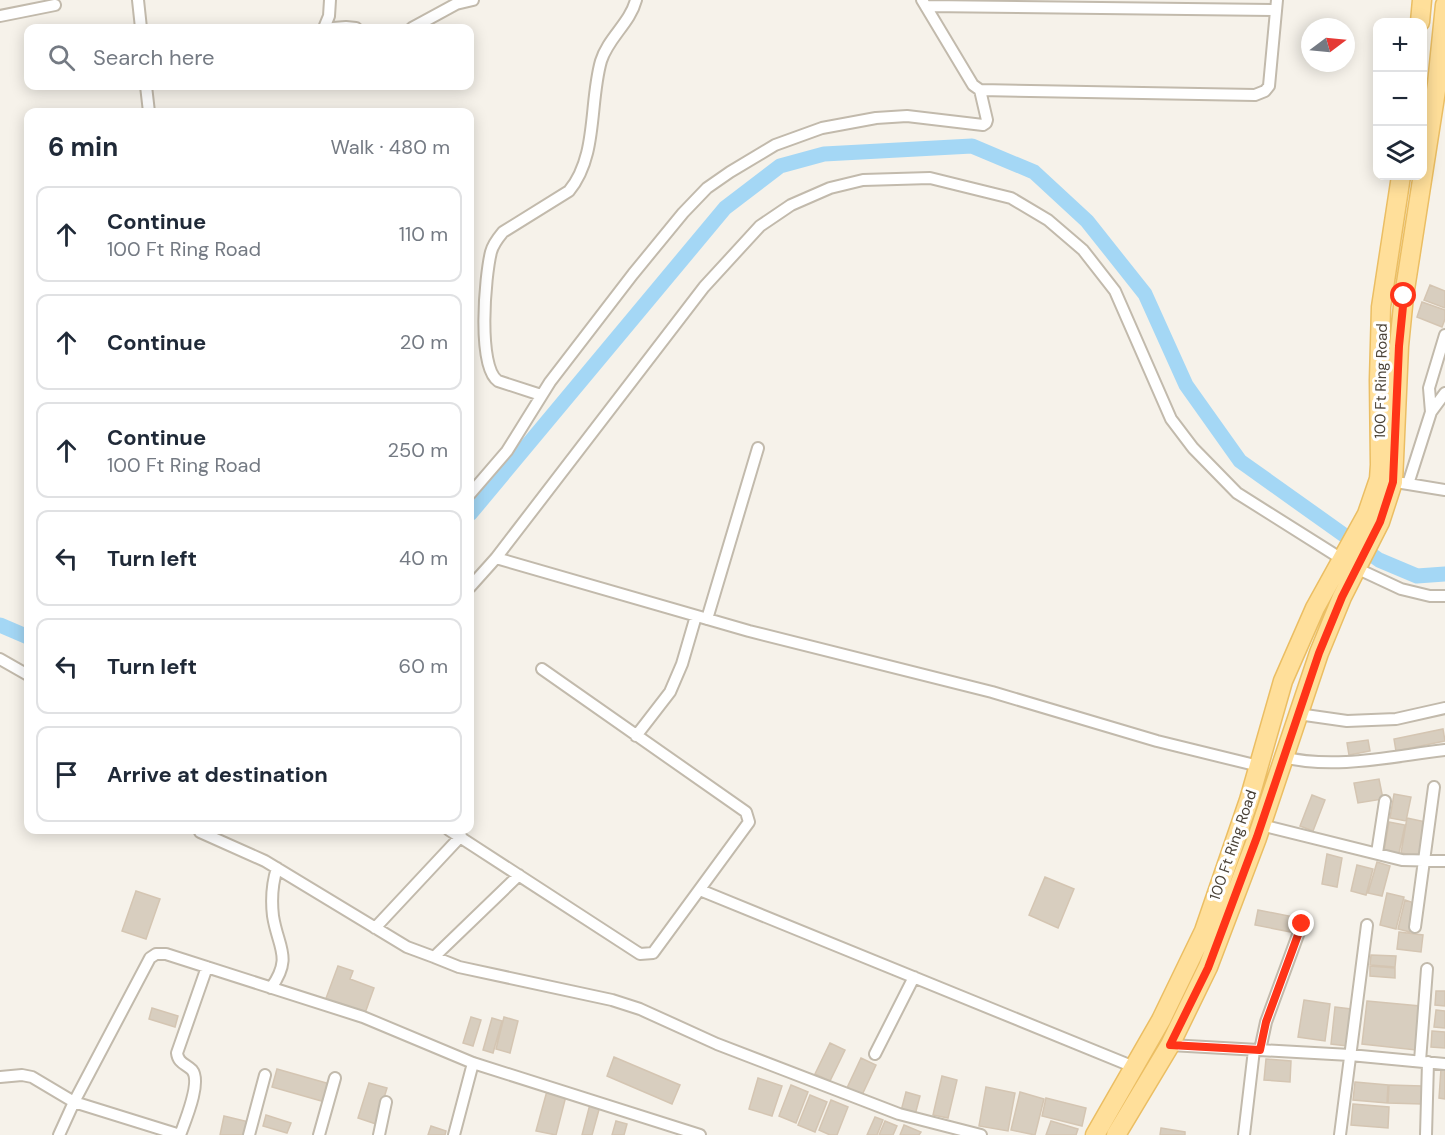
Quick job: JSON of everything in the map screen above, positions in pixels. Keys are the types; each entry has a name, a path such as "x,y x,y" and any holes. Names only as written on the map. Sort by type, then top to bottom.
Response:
{"main road":[{"path":"1420,18 1422,0"},
{"name":"100 Ft Ring Road","path":"1095,1135 1161,1020 1204,931 1259,766 1283,681 1315,608 1352,558 1393,481 1399,346 1404,296 1437,84 1445,5"},
{"name":"100 Ft Ring Road","path":"1393,481 1382,307 1400,180"},
{"name":"100 Ft Ring Road","path":"1116,1135 1170,1045 1208,968 1262,825 1319,653 1342,597 1352,558"}],"street":[{"path":"138,0 141,24"},
{"path":"325,24 330,0"},
{"path":"419,24 456,2 473,0"},
{"path":"541,395 498,381 492,377 488,369 483,318 491,252 495,241 503,232 569,191 576,183 585,156 598,72 605,50 631,12 636,0"},
{"path":"924,3 1276,5 1269,86 1262,94 980,90 973,85 924,3"},
{"path":"0,16 55,5"},
{"path":"146,90 149,108"},
{"path":"474,489 507,451 541,395 633,274 683,213 707,188 776,145 822,128 876,118 907,116 986,123 980,90"},
{"path":"474,583 496,558 704,287 760,226 791,205 830,188 863,180 930,178 1011,198 1048,220 1083,250 1115,291 1171,419 1193,447 1237,493 1352,558 1401,589 1430,596 1445,596"},
{"path":"1431,412 1429,388 1445,335"},
{"path":"1445,393 1431,412 1393,481 1445,489"},
{"path":"707,620 758,448"},
{"path":"496,558 707,620 992,692 1157,741 1259,766"},
{"path":"636,736 670,692 682,664 696,616"},
{"path":"0,659 24,673"},
{"path":"457,834 640,954 646,955 652,953 749,822 746,813 542,669"},
{"path":"1298,714 1347,721 1396,719 1445,708"},
{"path":"1283,757 1297,761 1336,763 1445,750"},
{"path":"1415,927 1434,788"},
{"path":"1377,853 1385,801"},
{"path":"1262,825 1402,860 1445,861"},
{"path":"204,834 265,861 407,947 459,967 612,1000 640,1009 717,1044 899,1114 981,1135"},
{"path":"375,928 461,836"},
{"path":"270,988 281,974 283,962 273,917 272,886 276,868"},
{"path":"434,957 519,875"},
{"path":"700,890 1134,1067"},
{"path":"1244,1135 1257,1050 1302,924"},
{"path":"1340,1135 1367,925"},
{"path":"59,1135 150,958 156,954 165,954 363,1017 473,1063 700,1135"},
{"path":"0,1077 22,1075 32,1077 74,1102 180,1135 196,1083 192,1071 180,1061 177,1053 207,967"},
{"path":"1426,1135 1424,1062 1427,969"},
{"path":"875,1054 914,977"},
{"path":"1170,1045 1350,1055 1445,1064"},
{"path":"454,1135 473,1063"},
{"path":"249,1135 266,1075"},
{"path":"319,1135 335,1078"},
{"path":"379,1135 386,1102"}],"building":[{"path":"1430,285 1445,291 1445,308 1424,300"},
{"path":"1422,302 1445,310 1442,327 1417,317"},
{"path":"1443,729 1445,741 1396,751 1394,739"},
{"path":"1368,740 1370,751 1349,755 1347,743"},
{"path":"1379,779 1383,799 1358,803 1354,783"},
{"path":"1394,794 1411,797 1406,821 1390,818"},
{"path":"1312,795 1325,800 1313,831 1300,826"},
{"path":"1407,818 1426,822 1419,856 1401,853"},
{"path":"1389,822 1405,825 1399,853 1384,851"},
{"path":"1327,854 1342,858 1337,887 1322,884"},
{"path":"1377,862 1390,866 1382,896 1368,893"},
{"path":"1357,865 1373,869 1366,895 1351,891"},
{"path":"1045,877 1074,889 1058,928 1029,915"},
{"path":"136,891 160,899 146,939 122,931"},
{"path":"1387,893 1404,897 1396,929 1380,925"},
{"path":"1405,900 1417,904 1410,932 1398,929"},
{"path":"1258,910 1299,918 1296,933 1255,925"},
{"path":"1399,932 1423,935 1421,952 1397,949"},
{"path":"1371,955 1396,956 1395,967 1370,965"},
{"path":"338,966 353,971 350,979 374,988 364,1016 325,1001"},
{"path":"1370,966 1395,968 1395,978 1370,976"},
{"path":"1436,991 1445,991 1445,1006 1435,1005"},
{"path":"1304,1000 1330,1004 1325,1041 1298,1037"},
{"path":"1367,1001 1420,1006 1416,1050 1362,1044"},
{"path":"1335,1007 1351,1009 1347,1046 1331,1044"},
{"path":"152,1008 178,1016 175,1027 149,1019"},
{"path":"1436,1010 1445,1011 1445,1028 1434,1027"},
{"path":"471,1017 481,1020 473,1046 463,1043"},
{"path":"504,1017 518,1021 510,1053 496,1049"},
{"path":"492,1018 502,1021 493,1053 483,1050"},
{"path":"1432,1031 1445,1032 1445,1048 1431,1047"},
{"path":"830,1043 845,1050 830,1081 815,1074"},
{"path":"614,1057 680,1085 672,1104 607,1076"},
{"path":"861,1058 876,1065 862,1095 847,1088"},
{"path":"1266,1059 1291,1061 1290,1082 1264,1080"},
{"path":"277,1069 330,1084 325,1102 272,1087"},
{"path":"1441,1069 1445,1070 1445,1099 1439,1098"},
{"path":"942,1076 957,1080 948,1118 933,1115"},
{"path":"758,1078 782,1086 772,1116 749,1109"},
{"path":"1355,1082 1388,1085 1387,1103 1353,1100"},
{"path":"369,1083 387,1088 376,1124 358,1118"},
{"path":"791,1085 808,1092 796,1123 779,1116"},
{"path":"1389,1085 1422,1086 1422,1104 1388,1103"},
{"path":"986,1087 1015,1093 1008,1131 979,1126"},
{"path":"547,1091 566,1096 556,1135 536,1131"},
{"path":"906,1092 920,1096 915,1115 901,1111"},
{"path":"1020,1092 1044,1099 1035,1135 1011,1130"},
{"path":"810,1095 827,1102 815,1132 798,1125"},
{"path":"1046,1098 1086,1108 1082,1126 1042,1116"},
{"path":"831,1100 848,1107 837,1135 830,1135 819,1130"},
{"path":"590,1104 600,1106 592,1135 582,1135"},
{"path":"1353,1104 1389,1107 1388,1128 1351,1125"},
{"path":"266,1115 291,1123 287,1133 263,1126"},
{"path":"224,1116 249,1122 245,1135 220,1135"},
{"path":"875,1117 883,1120 877,1135 867,1135"},
{"path":"616,1121 627,1124 624,1135 612,1135"},
{"path":"885,1121 897,1126 893,1135 879,1135"},
{"path":"1051,1121 1078,1129 1076,1135 1046,1135"},
{"path":"904,1125 921,1132 919,1135 900,1135"},
{"path":"431,1126 446,1131 445,1135 428,1135"},
{"path":"1161,1128 1185,1132 1185,1135 1160,1135"}],"waterway":[{"path":"474,509 725,208 780,166 824,154 972,146 1034,172 1087,221 1145,294 1186,385 1240,461 1379,560 1417,576 1445,574"},
{"path":"0,625 24,635"}],"route":[{"path":"1302,924 1266,1022 1260,1050 1170,1045 1208,968 1257,837 1319,653 1342,597 1380,522 1393,482 1399,346 1404,296"}]}
